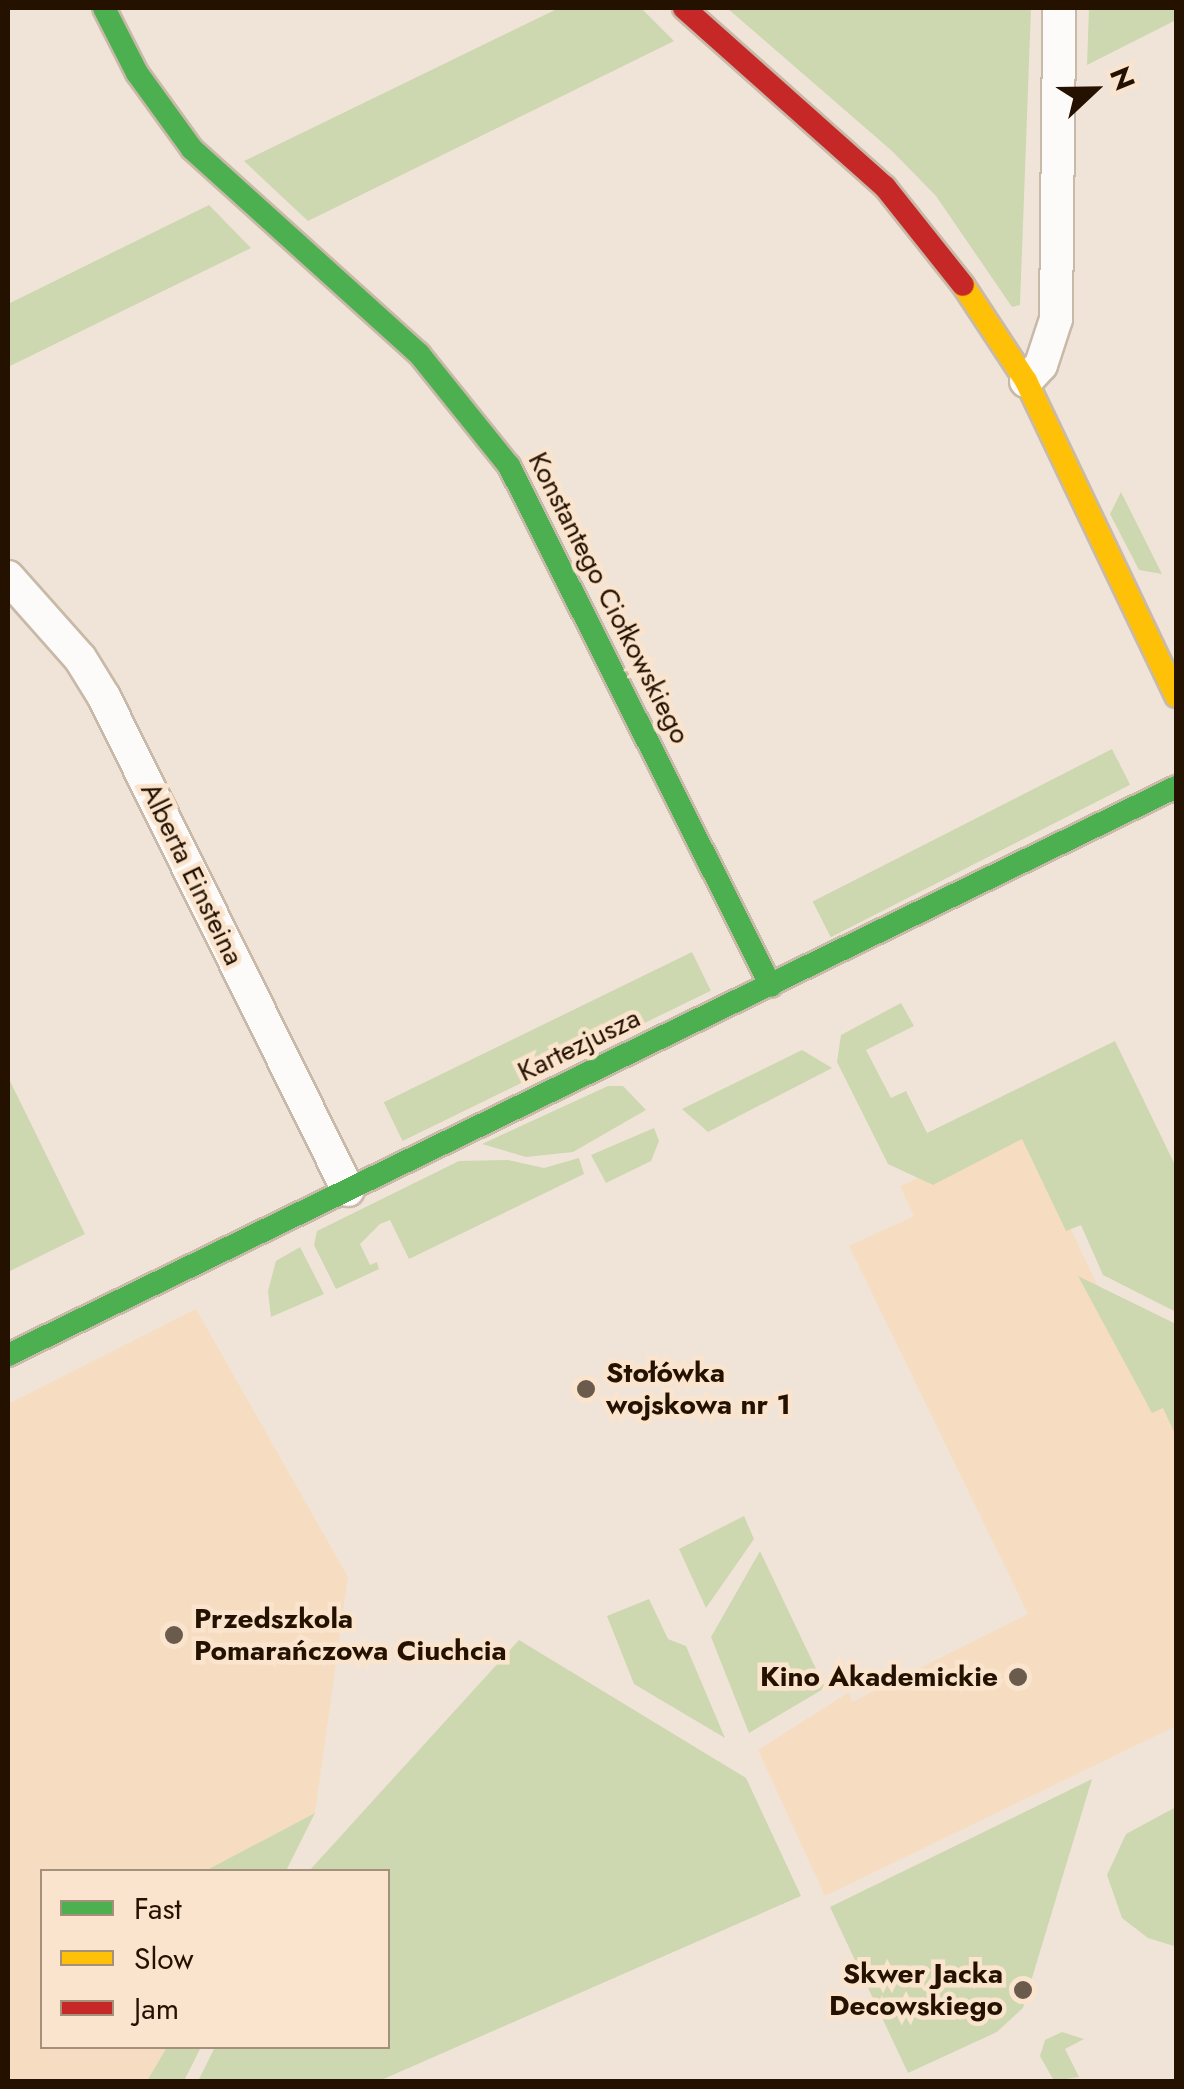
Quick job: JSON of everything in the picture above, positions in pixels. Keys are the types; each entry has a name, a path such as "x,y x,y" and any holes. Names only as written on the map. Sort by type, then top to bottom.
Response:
{"street":[{"name":"Konstantego Ciołkowskiego","path":"104,8 137,74 192,149 419,354 509,466 771,986"},
{"path":"684,8 885,187 972,296 1026,382 1176,696"},
{"path":"1026,382 1041,364 1056,319 1060,8"},
{"name":"Alberta Einsteina","path":"8,577 80,658 104,697 348,1190"},
{"name":"Kartezjusza","path":"8,1355 1176,787"}],"shaded area":[{"path":"1024,1131 1154,1404 1166,1399 1176,1422 1176,1726 825,1896 758,1750 849,1692 852,1702 1028,1614 849,1246 914,1216 900,1186"},
{"name":"Przedszkola Pomarańczowa Ciuchcia","path":"196,1309 348,1577 315,1813 209,1869 40,1869 40,2049 166,2049 147,2081 8,2081 8,1404"}],"green space":[{"path":"559,8 641,8 674,41 308,221 244,161"},
{"path":"727,8 1031,8 1020,305 1012,307 936,196 892,151"},
{"path":"1089,8 1176,8 1176,20 1087,65"},
{"path":"209,205 251,248 8,367 8,304"},
{"path":"1121,492 1162,574 1139,570 1110,514"},
{"path":"1112,749 1130,785 831,937 813,902"},
{"path":"692,952 711,991 403,1141 384,1102"},
{"path":"901,1003 914,1026 866,1050 891,1098 906,1091 927,1133 1115,1041 1176,1167 1176,1312 1103,1275 1081,1225 1066,1231 1022,1139 933,1185 888,1164 837,1062 841,1035"},
{"path":"802,1050 832,1068 708,1132 682,1109"},
{"path":"8,1077 85,1234 8,1272"},
{"path":"608,1086 623,1086 646,1110 573,1152 526,1157 482,1144"},
{"path":"654,1128 659,1141 651,1161 606,1183 591,1155"},
{"path":"579,1158 584,1174 409,1259 390,1220 380,1224 360,1244 370,1265 377,1262 379,1269 336,1289 314,1245 317,1231 459,1161 508,1160 544,1168"},
{"path":"300,1247 324,1294 271,1317 268,1291 276,1261"},
{"path":"1078,1276 1176,1324 1176,1436 1163,1408 1152,1413"},
{"path":"744,1516 754,1539 706,1608 679,1549"},
{"path":"760,1551 825,1688 749,1733 711,1637"},
{"path":"649,1599 668,1639 686,1646 725,1738 634,1684 607,1616"},
{"path":"519,1640 746,1778 801,1896 379,2081 198,2081 214,2049 390,2049 390,1869 311,1869"},
{"path":"1092,1779 1023,2008 997,2032 908,2073 830,1907"},
{"path":"1176,1807 1174,1946 1148,1938 1122,1918 1107,1875 1126,1834"},
{"path":"315,1813 287,1869 209,1869"},
{"path":"1062,2032 1084,2039 1065,2049 1079,2077 1054,2081 1040,2056 1045,2040"},
{"path":"166,2049 200,2049 184,2081 147,2081"}],"traffic: fast":[{"path":"104,8 137,73 192,149 419,354 509,466 771,986"},
{"path":"8,1355 1176,787"}],"traffic: slow":[{"path":"963,285 1026,381 1176,696"}],"traffic: jam":[{"path":"684,8 885,187 963,285"}],"place":[{"name":"Stołówka wojskowa nr 1","path":"586,1389"},
{"name":"Przedszkola Pomarańczowa Ciuchcia","path":"174,1635"},
{"name":"Kino Akademickie","path":"1018,1677"},
{"name":"Skwer Jacka Decowskiego","path":"1023,1990"}]}
